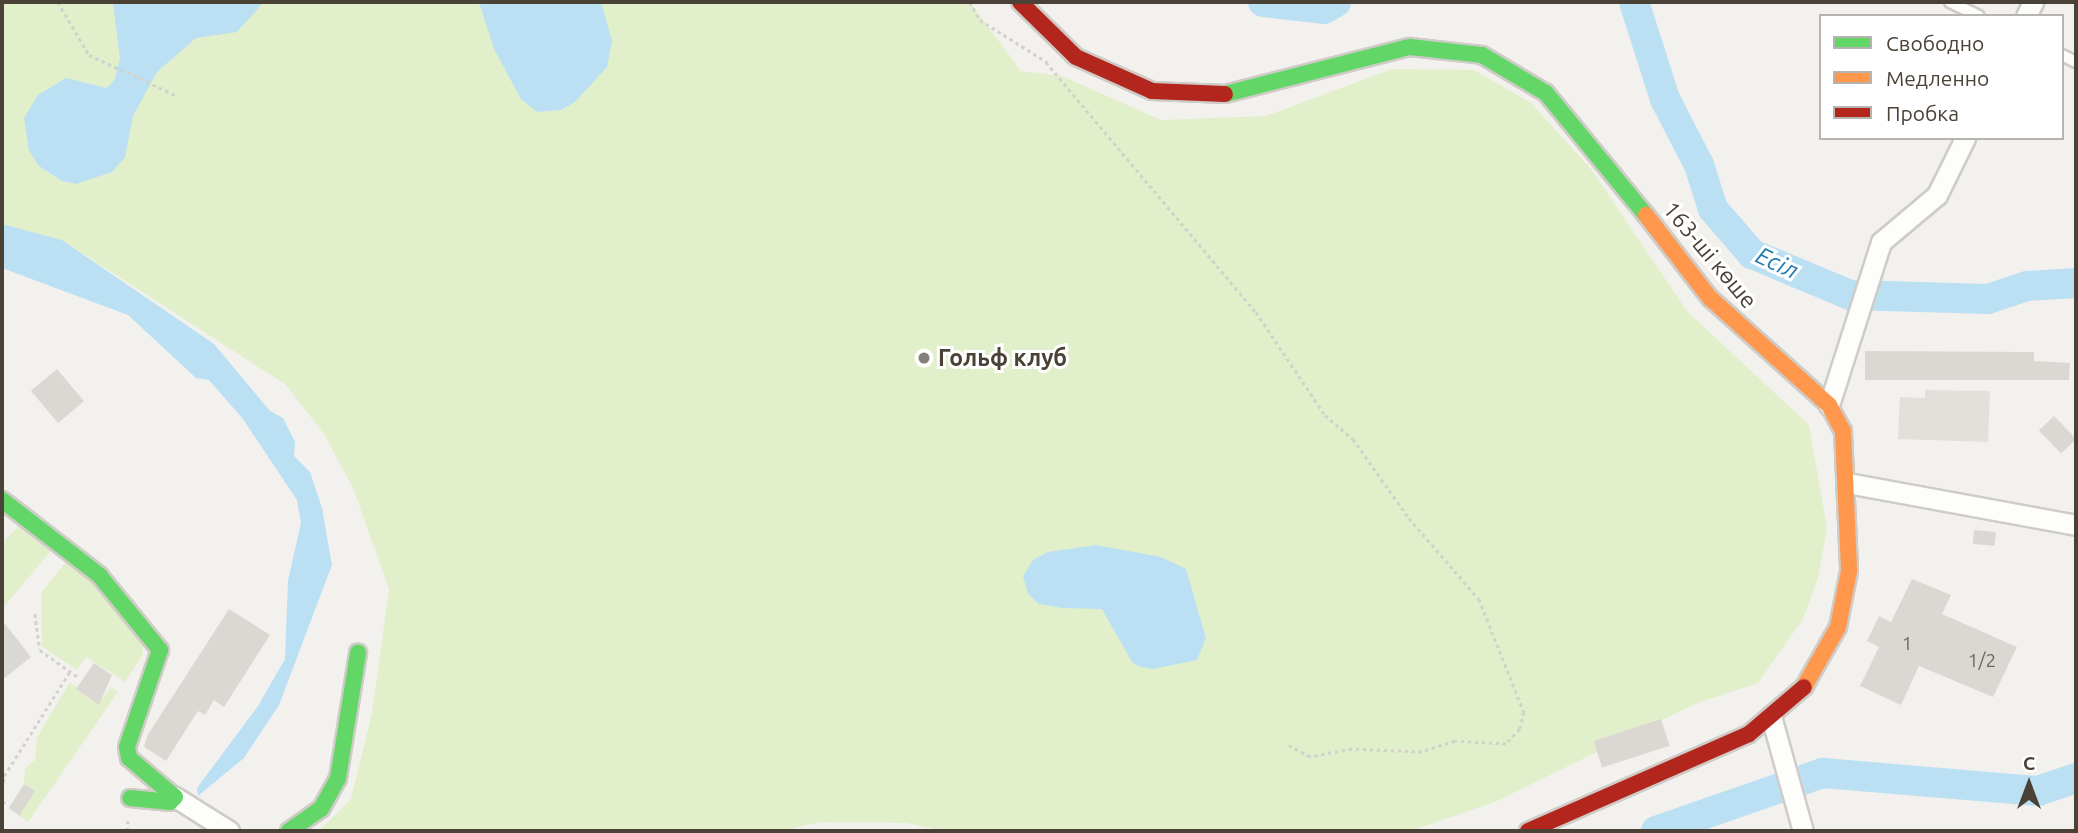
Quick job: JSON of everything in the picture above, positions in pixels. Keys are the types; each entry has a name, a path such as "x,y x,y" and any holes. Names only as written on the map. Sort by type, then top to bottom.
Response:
{"street":[{"name":"163-ші көше","path":"1020,2 1076,57 1152,91 1197,96 1237,95 1410,47 1482,55 1546,93 1710,298 1829,405 1843,431 1848,482 1849,571 1838,627 1812,681 1771,716 1693,761 1528,831"},
{"path":"1829,405 1869,271 1881,243 1937,195 1964,140"},
{"path":"1848,482 2076,525"},
{"path":"2,500 26,513 99,575 160,650 127,747 129,758 175,797 229,831"},
{"path":"289,831 321,809 338,778 358,653"},
{"path":"1771,716 1803,831"},
{"path":"130,798 170,802 175,797"}],"lane":[{"path":"1950,2 1975,14"}],"path":[{"path":"58,2 89,55 175,95"},
{"path":"970,2 980,20 1046,62 1256,312 1325,415 1353,439 1409,518 1479,599 1524,712 1520,729 1506,744 1455,741 1422,752 1352,749 1310,757 1289,746"},
{"path":"1046,62 1058,55 1076,57"},
{"path":"35,614 40,650 78,677"},
{"path":"5,805 2,791 4,776 70,671"}],"green space":[{"path":"2,2 970,2 1021,71 1062,76 1161,120 1266,116 1392,69 1474,70 1531,103 1591,169 1687,311 1809,425 1827,528 1818,578 1803,619 1758,683 1697,703 1495,802 1410,831 945,831 906,823 821,822 780,831 319,831 351,799 372,713 389,589 353,488 324,434 286,385 62,240 2,224"},
{"path":"20,525 50,552 2,609 2,543"},
{"path":"69,558 143,640 143,654 125,682 86,657 77,670 42,647 41,593"},
{"path":"70,682 98,704 111,687 118,692 28,822 18,815 34,791 24,784 25,768 35,760 37,737"}],"shaded area":[{"path":"1925,390 1990,391 1988,442 1898,439 1900,397 1925,398"}],"water":[{"path":"113,2 264,2 237,32 196,38 157,72 133,116 125,157 112,172 76,184 62,181 39,166 29,151 24,118 38,95 66,78 107,88 115,79 120,59"},
{"path":"479,2 601,2 612,41 607,67 575,102 561,110 537,112 521,99 494,49"},
{"path":"2,224 62,240 214,344 270,411 283,418 295,442 294,456 310,472 322,508 332,565 279,705 244,758 198,796 197,788 258,706 285,659 288,580 301,523 297,500 243,419 209,380 196,378 128,315 2,268"},
{"path":"1096,545 1161,557 1186,569 1206,638 1197,660 1153,669 1140,667 1132,662 1102,609 1062,608 1039,604 1028,594 1023,576 1033,560 1048,552"}],"building":[{"path":"1865,351 2034,352 2034,361 2070,363 2069,380 1865,380"},
{"path":"57,369 84,401 58,423 31,391"},
{"path":"2054,416 2076,439 2061,454 2039,431"},
{"path":"1974,530 1996,532 1995,546 1973,544"},
{"path":"1912,579 1951,595 1942,614 2017,647 1993,697 1919,666 1901,705 1860,686 1879,647 1867,641 1879,616 1891,622"},
{"path":"229,609 270,635 224,707 214,700 205,715 198,711 166,761 144,747 147,736"},
{"path":"2,620 31,657 2,680"},
{"path":"94,663 112,675 99,705 76,689"},
{"path":"1661,719 1670,746 1602,768 1593,741"},
{"path":"24,784 35,791 20,815 9,809"}],"waterway":[{"name":"Есіл","path":"1263,2 1324,9 1336,2"},
{"name":"Есіл","path":"1634,2 1665,99 1699,165 1713,209 1752,254 1850,295 1988,299 2027,286 2076,283"},
{"name":"Есіл","path":"1656,831 1823,773 2038,791 2076,778"}],"traffic: fast":[{"path":"1225,94 1410,47 1482,55 1546,93 1646,215"},
{"path":"2,500 99,575 160,650 127,747 129,758 175,797 170,802 130,798"},
{"path":"289,831 321,809 338,778 358,653"}],"traffic: slow":[{"path":"1646,215 1710,298 1829,405 1843,431 1849,571 1838,627 1804,687"}],"traffic: jam":[{"path":"1020,2 1076,57 1152,91 1225,94"},
{"path":"1528,831 1749,734 1804,687"}],"place":[{"name":"Гольф клуб","path":"924,358"}]}
